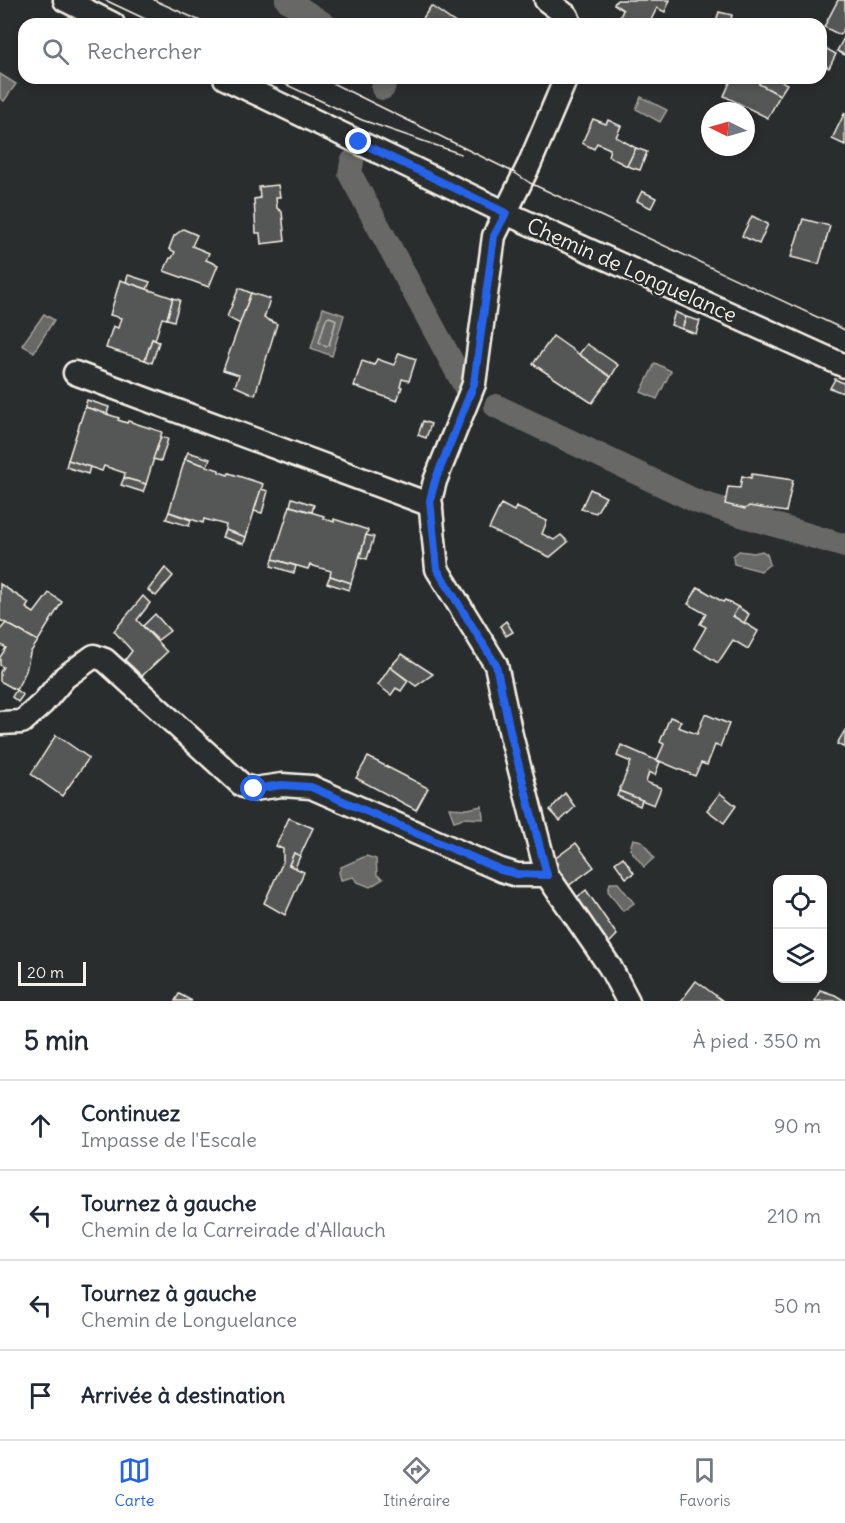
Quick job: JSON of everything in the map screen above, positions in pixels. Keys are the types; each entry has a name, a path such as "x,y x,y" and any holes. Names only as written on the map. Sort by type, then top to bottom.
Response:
{"street":[{"path":"65,0 101,18"},
{"path":"546,0 568,18"},
{"name":"Chemin de Longuelance","path":"237,84 506,213 845,366"},
{"path":"563,84 525,174 494,236 474,384 435,481 430,500 437,569 496,665 511,735 547,875 610,967 628,1001"},
{"path":"75,373 431,505"},
{"path":"0,723 22,722 44,703 65,677 94,656 105,660 243,786 254,789 282,785 311,787 501,870 517,874 547,875"}],"water":[{"path":"0,74 16,84 4,101 0,98"},
{"path":"641,97 667,110 660,122 636,109"},
{"path":"323,308 344,315 332,356 311,348"},
{"path":"44,314 54,320 34,352 22,345"},
{"path":"655,363 671,371 657,399 641,392"},
{"path":"739,551 754,553 762,551 767,554 770,564 761,571 734,564 733,556"},
{"path":"482,806 483,819 464,818 454,821 449,808 468,809"},
{"path":"633,839 642,841 654,858 644,867 630,849"},
{"path":"366,856 376,859 377,875 383,879 370,887 353,877 341,880 339,872 341,867"},
{"path":"610,883 618,883 634,903 623,911 608,891"}],"building":[{"path":"617,0 670,0 665,12 657,8 652,18 620,18 623,10 614,4"},
{"path":"838,0 845,0 845,26 840,35 827,28 827,21"},
{"path":"431,6 448,18 423,18"},
{"path":"719,12 732,15 731,18 717,18"},
{"path":"845,36 845,55 837,51"},
{"path":"827,49 836,54 829,68 827,67"},
{"path":"729,84 759,84 780,95 768,118 755,112 755,102 736,102 724,96"},
{"path":"759,84 787,84 780,95"},
{"path":"845,112 845,145 832,139"},
{"path":"593,119 606,124 608,120 621,126 616,137 636,148 627,166 608,156 610,149 597,143 594,149 582,143"},
{"path":"636,148 647,152 640,170 627,166"},
{"path":"278,185 280,197 276,197 277,208 282,212 285,241 261,244 260,233 256,233 254,199 260,198 259,187"},
{"path":"642,191 656,198 651,208 637,201"},
{"path":"752,216 768,224 759,244 742,236"},
{"path":"803,219 830,226 819,264 791,257"},
{"path":"183,229 197,235 192,246 209,253 206,260 218,265 209,287 164,271 175,252 169,249 174,236"},
{"path":"128,275 150,282 147,289 126,282"},
{"path":"120,280 173,298 167,319 162,318 145,360 106,348 113,326 118,328 121,318 110,315"},
{"path":"239,288 251,293 240,324 227,317"},
{"path":"251,293 270,299 264,318 277,324 255,395 235,386 239,375 223,370"},
{"path":"173,298 180,300 174,321 167,319"},
{"path":"675,312 686,317 682,329 671,325"},
{"path":"686,317 700,321 696,334 682,329"},
{"path":"553,336 611,377 592,403 533,364"},
{"path":"152,339 159,342 152,363 145,360"},
{"path":"587,344 618,365 611,377 579,354"},
{"path":"399,353 416,359 409,381 402,379 397,401 354,386 362,361 374,365 377,359 394,365"},
{"path":"835,379 845,384 843,393 830,388"},
{"path":"87,400 109,407 107,414 85,407"},
{"path":"85,407 119,418 118,420 127,423 128,421 162,432 146,484 124,478 125,473 104,466 102,471 68,460"},
{"path":"423,421 431,424 426,438 418,435"},
{"path":"161,437 168,439 161,461 153,459"},
{"path":"188,452 210,459 207,466 185,459"},
{"path":"185,459 228,475 229,473 263,484 246,537 225,530 226,525 204,519 203,523 169,512"},
{"path":"68,460 90,467 88,474 66,467"},
{"path":"752,474 793,480 786,512 749,506 745,509 725,504 728,487 740,488 742,476 751,478"},
{"path":"124,478 146,484 143,492 121,485"},
{"path":"261,489 268,491 262,513 254,511"},
{"path":"590,489 606,497 596,513 581,509"},
{"path":"292,498 314,505 312,512 290,506"},
{"path":"501,504 514,511 516,507 547,521 542,534 554,540 561,535 568,542 550,557 489,529"},
{"path":"290,506 324,516 323,518 334,522 334,519 368,530 351,583 330,576 331,571 310,565 308,569 273,559"},
{"path":"169,512 191,520 189,526 166,519"},
{"path":"225,530 246,537 244,544 222,537"},
{"path":"366,535 374,537 367,559 360,557"},
{"path":"273,559 296,566 294,573 271,566"},
{"path":"165,568 173,576 156,596 148,590"},
{"path":"330,576 351,583 349,590 327,583"},
{"path":"0,584 29,603 26,608 34,613 49,593 62,602 38,641 0,620"},
{"path":"698,587 723,602 725,600 738,607 733,616 758,631 748,649 733,640 718,663 694,648 706,627 700,624 706,614 688,604"},
{"path":"143,596 150,603 137,620 167,652 142,676 125,660 132,651 114,631"},
{"path":"738,607 749,614 744,623 733,616"},
{"path":"155,614 170,631 158,640 143,626"},
{"path":"506,621 513,632 506,636 500,626"},
{"path":"6,623 38,641 30,653 26,671 16,690 0,681 0,672 3,667 0,665 0,657 6,648 0,644 0,630"},
{"path":"402,654 433,674 416,686 390,667"},
{"path":"390,667 408,681 401,691 396,688 391,695 378,685"},
{"path":"16,690 23,695 18,702 12,697"},
{"path":"705,714 729,724 720,747 715,745 707,765 701,763 695,776 657,760 664,744 660,742 670,717 681,721 678,727 697,734"},
{"path":"845,730 845,748 837,744"},
{"path":"56,735 89,758 62,796 31,774"},
{"path":"621,745 660,762 655,775 649,772 646,782 661,788 654,805 619,791 631,762 617,756"},
{"path":"368,757 428,788 416,810 356,778"},
{"path":"619,791 642,800 640,806 617,796"},
{"path":"565,793 575,807 560,821 550,810"},
{"path":"720,793 736,806 724,823 707,810"},
{"path":"289,818 313,828 300,856 294,853 289,865 304,872 285,915 264,903 283,862 283,849 276,846"},
{"path":"576,843 594,867 568,886 554,871 558,868 553,860"},
{"path":"294,853 300,856 295,868 289,865"},
{"path":"623,857 634,873 626,878 615,863"},
{"path":"586,890 617,935 608,944 576,898"},
{"path":"696,981 723,1001 681,1001"},
{"path":"820,990 835,995 845,1001 815,1001"},
{"path":"179,994 192,1001 175,1001"}],"waterway":[{"path":"287,0 315,18"},
{"path":"383,88 384,84"},
{"path":"352,162 350,174 466,388"},
{"path":"496,406 698,502 845,546"}],"tram line":[{"path":"105,0 143,18"},
{"path":"154,0 194,18"},
{"path":"285,84 362,120 461,154"},
{"path":"334,84 515,173 530,183 845,330"}],"route":[{"path":"254,789 282,785 311,787 501,870 517,874 547,875 511,735 496,665 437,569 430,500 435,481 474,384 494,236 506,213 359,142"}]}
